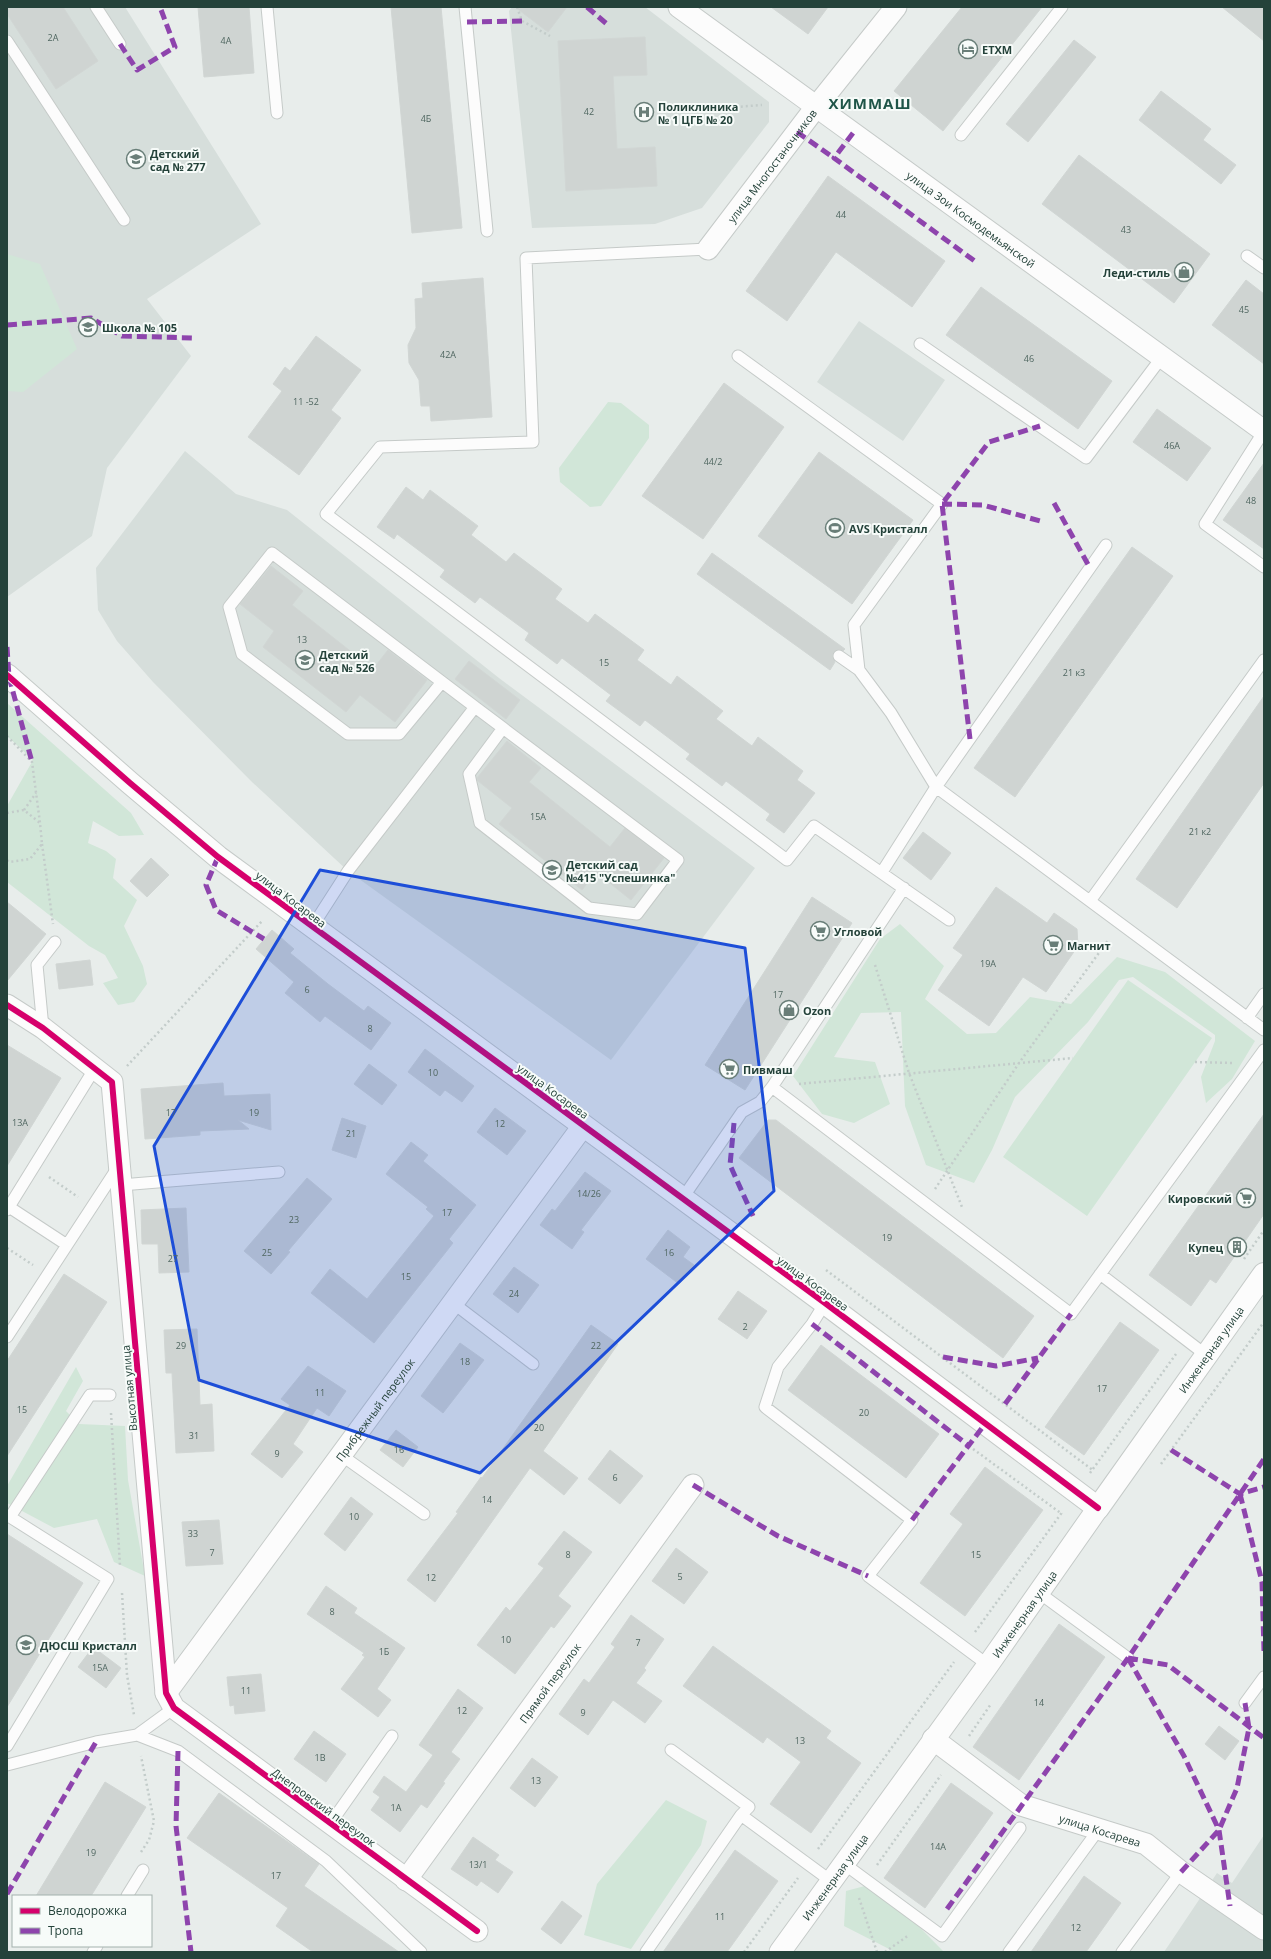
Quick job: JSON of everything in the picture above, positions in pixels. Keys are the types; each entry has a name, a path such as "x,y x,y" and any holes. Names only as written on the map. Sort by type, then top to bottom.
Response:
{"street":[{"name":"улица Зои Космодемьянской","path":"679,7 1264,431"},
{"name":"улица Многостаночников","path":"708,250 816,107 896,7"},
{"name":"улица Косарева","path":"7,675 200,842 279,902 825,1304 1098,1508"},
{"path":"7,1005 44,1028 112,1082"},
{"name":"Высотная улица","path":"112,1082 170,1700"},
{"name":"Прибрежный переулок","path":"170,1700 341,1455 583,1126"},
{"name":"Инженерная улица","path":"780,1952 988,1665 1082,1529 1264,1274"},
{"name":"Прямой переулок","path":"406,1880 693,1485"},
{"name":"Днепровский переулок","path":"170,1700 330,1824 477,1931"},
{"name":"улица Косарева","path":"933,1739 1021,1805 1146,1844 1181,1872 1264,1929"}],"lane":[{"path":"96,7 120,44"},
{"path":"267,7 277,113"},
{"path":"465,7 487,231"},
{"path":"961,135 1062,7"},
{"path":"7,41 124,220"},
{"path":"708,250 526,258 533,442 380,447 326,514 787,860 814,826 949,920"},
{"path":"1247,256 1264,268"},
{"path":"920,344 1086,458 1162,357"},
{"path":"738,356 942,504 854,625 859,670"},
{"path":"1264,431 1205,524 1264,566"},
{"path":"882,872 936,788 1106,545"},
{"path":"442,682 399,734 348,734 242,654 229,607 272,553 678,860 637,914 589,908 480,823 469,774 503,728"},
{"path":"839,656 859,670 891,713 936,788 1264,1030"},
{"path":"1090,901 1264,660"},
{"path":"312,926 348,872 475,707"},
{"path":"682,1199 742,1112 760,1102 772,1087 904,888"},
{"path":"44,1028 37,965 55,942"},
{"path":"1247,1018 1264,994"},
{"path":"772,1087 926,1202 1071,1314 1264,1050"},
{"path":"67,1245 8,1209 94,1068"},
{"path":"7,1337 92,1207 120,1175 279,1172"},
{"path":"1100,1274 1206,1355"},
{"path":"453,1303 533,1364"},
{"path":"825,1304 812,1324 778,1367 765,1407 912,1520 868,1576 988,1665"},
{"path":"7,1746 108,1579 10,1518 90,1395 110,1395"},
{"path":"341,1455 424,1514"},
{"path":"1038,1592 1128,1658"},
{"path":"1245,1703 1264,1677"},
{"path":"137,1735 170,1700"},
{"path":"7,1765 96,1742 137,1735 178,1751 326,1861 421,1952"},
{"path":"330,1824 392,1736"},
{"path":"646,1952 741,1814 749,1807 671,1750"},
{"path":"741,1814 807,1865 831,1881"},
{"path":"844,1863 942,1936 1020,1828"},
{"path":"1009,1952 1099,1829"},
{"path":"128,1895 143,1870"},
{"path":"1122,1952 1181,1872"}],"path":[{"path":"517,7 522,21 550,36"},
{"path":"671,112 762,105"},
{"path":"7,736 32,762 55,942"},
{"path":"7,813 24,810 36,793"},
{"path":"24,810 40,823"},
{"path":"7,860 9,862 30,859 42,844"},
{"path":"112,1082 279,902"},
{"path":"926,1202 1019,1063 1120,924"},
{"path":"868,942 909,1074 974,1239"},
{"path":"772,1087 1073,1058"},
{"path":"1195,1062 1254,1063"},
{"path":"34,1166 92,1207"},
{"path":"1241,1263 1264,1230"},
{"path":"7,1248 48,1276"},
{"path":"826,1270 1113,1486"},
{"path":"1157,1469 1264,1322"},
{"path":"744,1952 1185,1340"},
{"path":"110,1395 121,1571"},
{"path":"969,1446 1082,1529"},
{"path":"122,1587 127,1675 154,1821 149,1840 134,1863 143,1870"},
{"path":"878,1952 857,1894 996,1698"}],"highlighted area":[{"path":"320,870 745,948 774,1191 480,1473 199,1380 154,1146"}],"shaded area":[{"path":"7,7 125,7 261,224 147,299 191,356 107,468 92,536 7,597"},
{"name":"Поликлиника № 1 ЦГБ № 20","path":"512,7 645,7 769,102 769,122 702,208 655,224 532,228 509,11"},
{"path":"859,321 945,380 903,441 817,382"},
{"path":"185,451 236,494 287,510 499,678 755,868 611,1060 348,871 252,782 153,682 117,641 98,610 96,568"},
{"path":"1264,1835 1264,1952 1164,1952 1217,1873 1232,1883"}],"green space":[{"path":"7,254 40,264 77,349 23,392 7,391"},
{"path":"608,402 621,403 649,425 649,438 601,506 590,507 560,482 559,468"},
{"path":"7,703 131,813 144,835 119,836 93,821 88,843 106,851 116,859 113,878 137,900 124,926 143,966 147,984 134,1002 118,1005 103,983 118,978 105,955 89,946 7,882 7,806 33,760 7,736"},
{"path":"900,924 944,966 925,999 967,1034 996,1033 1030,997 1071,1004 1117,957 1165,972 1255,1041 1232,1079 1206,1103 1201,1077 1215,1041 1215,1035 1133,977 1119,980 1088,1022 1015,1097 992,1150 974,1183 926,1165 905,1106 901,1012 861,1013 834,1057 875,1062 890,1104 854,1123 822,1114 793,1076 880,939"},
{"path":"1128,980 1212,1038 1087,1216 1003,1157"},
{"path":"76,1367 83,1381 66,1411 79,1424 125,1426 128,1480 145,1576 114,1562 97,1519 54,1528 7,1503 7,1486"},
{"path":"666,1800 707,1821 701,1845 631,1949 584,1935 597,1884"},
{"path":"876,1883 943,1952 895,1952 844,1926 846,1891"}],"building":[{"path":"7,7 63,7 98,61 56,89 7,14"},
{"path":"198,7 249,7 254,73 204,77"},
{"path":"391,7 441,7 462,228 412,233"},
{"path":"515,7 567,7 548,32"},
{"path":"771,7 828,7 808,34"},
{"name":"ЕТХМ","path":"962,7 1042,7 943,131 894,91"},
{"path":"1222,7 1264,7 1264,41"},
{"path":"645,37 647,75 613,76 617,149 655,147 657,186 566,191 558,41"},
{"path":"1074,40 1096,57 1028,142 1006,124"},
{"path":"1161,91 1211,129 1203,140 1236,165 1221,184 1139,120"},
{"path":"1079,155 1210,254 1174,303 1042,204"},
{"path":"828,176 945,261 912,307 836,252 787,321 746,291"},
{"path":"483,278 492,417 431,421 430,406 421,406 419,380 409,363 408,345 416,328 415,299 423,298 422,283"},
{"path":"1246,280 1264,294 1264,364 1212,325"},
{"path":"981,287 1112,381 1078,429 946,335"},
{"path":"316,336 361,370 331,410 341,418 299,475 248,437 282,391 273,384 285,367 290,371"},
{"path":"724,383 784,427 703,539 642,496"},
{"path":"1157,409 1211,448 1187,481 1133,442"},
{"name":"AVS Кристалл","path":"819,452 913,520 852,604 758,536"},
{"path":"1264,463 1264,549 1223,520"},
{"path":"406,487 423,500 430,490 478,526 471,535 506,562 514,553 562,589 555,599 588,623 595,614 644,650 637,660 671,685 677,676 723,711 716,719 752,746 758,737 803,771 797,780 815,793 784,833 766,820 770,814 726,781 722,786 686,759 690,754 645,720 640,726 606,701 611,695 562,658 557,664 525,640 529,633 480,597 475,603 440,577 445,570 397,534 394,539 377,527"},
{"path":"1132,547 1173,576 1015,797 974,768"},
{"path":"712,553 845,649 843,651 839,649 834,652 832,656 835,662 830,670 697,574"},
{"path":"271,566 303,591 292,605 373,669 388,650 427,680 395,722 360,695 346,712 263,647 274,631 240,604"},
{"path":"469,661 520,700 506,719 455,679"},
{"path":"1264,696 1264,783 1177,908 1136,879"},
{"path":"507,741 541,768 529,782 610,847 625,828 664,858 631,900 596,872 582,890 499,824 512,808 478,781 477,778"},
{"path":"923,832 951,853 931,880 903,858"},
{"path":"151,858 169,875 147,897 130,881"},
{"path":"996,887 1047,923 1054,913 1077,929 1078,946 1046,992 1023,977 989,1026 938,990 963,955 953,948"},
{"path":"812,897 852,923 745,1090 705,1065"},
{"path":"7,902 46,934 7,981"},
{"path":"272,930 294,949 290,953 328,984 364,1011 368,1006 391,1023 371,1050 325,1016 320,1022 285,993 294,982 256,949"},
{"path":"90,960 93,985 59,989 56,964"},
{"path":"7,1045 61,1078 7,1166"},
{"path":"425,1049 474,1086 462,1102 445,1090 440,1096 408,1072"},
{"path":"369,1064 397,1085 382,1105 354,1084"},
{"path":"223,1083 224,1096 270,1094 271,1130 238,1120 249,1129 200,1131 200,1135 145,1139 141,1089"},
{"path":"495,1108 526,1131 507,1155 477,1132"},
{"path":"1264,1114 1264,1214 1216,1283 1210,1279 1191,1306 1149,1275"},
{"path":"342,1118 366,1126 356,1158 332,1150"},
{"path":"768,1120 776,1120 1034,1316 1003,1358 739,1158"},
{"path":"411,1142 428,1155 423,1161 476,1205 449,1239 453,1243 374,1343 311,1293 330,1269 367,1299 434,1216 426,1209 428,1207 386,1174"},
{"path":"585,1172 611,1191 581,1230 584,1232 572,1249 540,1225 552,1209 555,1211"},
{"path":"307,1178 332,1199 288,1251 290,1252 271,1274 244,1251"},
{"path":"186,1208 189,1272 159,1273 158,1244 142,1244 141,1210"},
{"path":"668,1230 690,1247 683,1257 694,1265 679,1284 646,1259"},
{"path":"514,1267 539,1285 518,1313 493,1294"},
{"path":"64,1274 107,1302 7,1456 7,1361"},
{"path":"738,1291 767,1311 747,1339 718,1319"},
{"path":"1120,1322 1159,1350 1084,1455 1045,1427"},
{"path":"591,1325 618,1344 543,1451 578,1478 564,1495 530,1468 435,1602 407,1580 458,1513 456,1512"},
{"path":"197,1329 200,1405 212,1404 214,1451 176,1453 172,1373 166,1373 164,1330"},
{"path":"460,1343 484,1360 443,1413 421,1396"},
{"path":"821,1345 939,1434 906,1478 788,1390"},
{"path":"308,1366 346,1391 329,1416 317,1408 293,1444 303,1452 282,1478 251,1454 290,1405 281,1399"},
{"path":"396,1430 418,1447 403,1467 380,1450"},
{"path":"610,1450 643,1476 620,1504 588,1479"},
{"path":"985,1467 1043,1510 965,1616 920,1583 963,1524 950,1514"},
{"path":"351,1497 373,1514 345,1551 324,1534"},
{"path":"219,1520 223,1564 186,1566 182,1522"},
{"path":"564,1531 592,1552 558,1596 571,1606 554,1628 551,1626 515,1674 477,1645 506,1607 510,1611 544,1568 538,1564"},
{"name":"ДЮСШ Кристалл","path":"7,1534 83,1583 7,1707"},
{"path":"676,1548 708,1572 684,1604 652,1581"},
{"path":"326,1586 357,1608 354,1613 405,1648 377,1689 391,1700 378,1717 341,1689 365,1657 362,1655 364,1653 307,1614"},
{"path":"631,1615 664,1639 644,1668 646,1670 636,1683 662,1701 645,1723 613,1700 588,1735 559,1714 584,1679 589,1683 615,1647 611,1644"},
{"path":"1059,1624 1105,1657 1019,1780 973,1747"},
{"path":"713,1646 831,1731 826,1738 861,1763 811,1833 770,1804 801,1762 767,1737 763,1743 683,1686"},
{"path":"93,1647 121,1668 106,1688 78,1667"},
{"path":"261,1674 265,1711 235,1714 234,1705 230,1706 227,1677"},
{"path":"458,1689 483,1708 451,1752 460,1759 443,1782 445,1783 427,1808 421,1804 400,1832 371,1810 380,1797 373,1792 384,1776 406,1792 433,1755 419,1745"},
{"path":"1219,1726 1239,1741 1225,1760 1205,1744"},
{"path":"314,1731 346,1754 326,1782 294,1759"},
{"path":"532,1758 558,1777 535,1807 510,1788"},
{"path":"105,1782 146,1807 92,1895 37,1895"},
{"path":"951,1783 993,1813 925,1908 884,1878"},
{"path":"219,1793 319,1864 304,1886 399,1952 313,1952 276,1926 288,1908 187,1838"},
{"path":"473,1837 499,1855 495,1860 513,1872 498,1893 481,1881 477,1886 451,1869"},
{"path":"735,1850 778,1881 727,1952 663,1952"},
{"path":"1084,1876 1121,1903 1086,1952 1031,1952"},
{"path":"562,1901 582,1916 561,1944 541,1929"}],"marked path":[{"path":"120,44 137,70 175,47 160,7"},
{"path":"587,7 608,25"},
{"path":"467,22 522,21"},
{"path":"797,132 834,158"},
{"path":"853,133 834,158 976,262"},
{"path":"7,325 91,318 122,336 194,338"},
{"path":"970,739 942,504 989,442 1040,426"},
{"path":"1054,503 1090,568"},
{"path":"942,504 983,505 1040,521"},
{"path":"7,647 9,677 32,762"},
{"path":"218,857 206,885 216,910 264,939"},
{"path":"734,1123 730,1165 753,1216"},
{"path":"1005,1404 1071,1314"},
{"path":"812,1324 969,1446"},
{"path":"943,1357 996,1366 1038,1358"},
{"path":"912,1520 985,1424"},
{"path":"1171,1450 1240,1494 1264,1487"},
{"path":"947,1909 1128,1658 1264,1459"},
{"path":"693,1485 778,1536 868,1576"},
{"path":"1240,1494 1262,1582 1264,1651"},
{"path":"1128,1658 1184,1756 1219,1830 1230,1906"},
{"path":"1128,1658 1168,1665 1264,1738"},
{"path":"1181,1872 1219,1830 1237,1788 1249,1728 1245,1703"},
{"path":"7,1894 96,1742"},
{"path":"178,1751 176,1826 191,1952"}],"cycle path":[{"path":"7,675 130,783 218,857 825,1303 1098,1508"},
{"path":"7,1005 43,1028 112,1082 166,1693 174,1708 477,1931"}],"place":[{"name":"ЕТХМ","path":"968,49"},
{"name":"Поликлиника № 1 ЦГБ № 20","path":"644,112"},
{"name":"Детcкий сад № 277","path":"136,159"},
{"name":"Леди-стиль","path":"1184,272"},
{"name":"Школа № 105","path":"88,327"},
{"name":"AVS Кристалл","path":"835,528"},
{"name":"Детcкий сад № 526","path":"305,660"},
{"name":"Детский сад №415 \"Успешинка\"","path":"552,870"},
{"name":"Угловой","path":"820,931"},
{"name":"Магнит","path":"1053,945"},
{"name":"Ozon","path":"789,1010"},
{"name":"Пивмаш","path":"729,1069"},
{"name":"Кировский","path":"1246,1198"},
{"name":"Купец","path":"1237,1247"},
{"name":"ДЮСШ Кристалл","path":"26,1645"}],"district":[{"name":"ХИММАШ","path":"870,103"}]}
